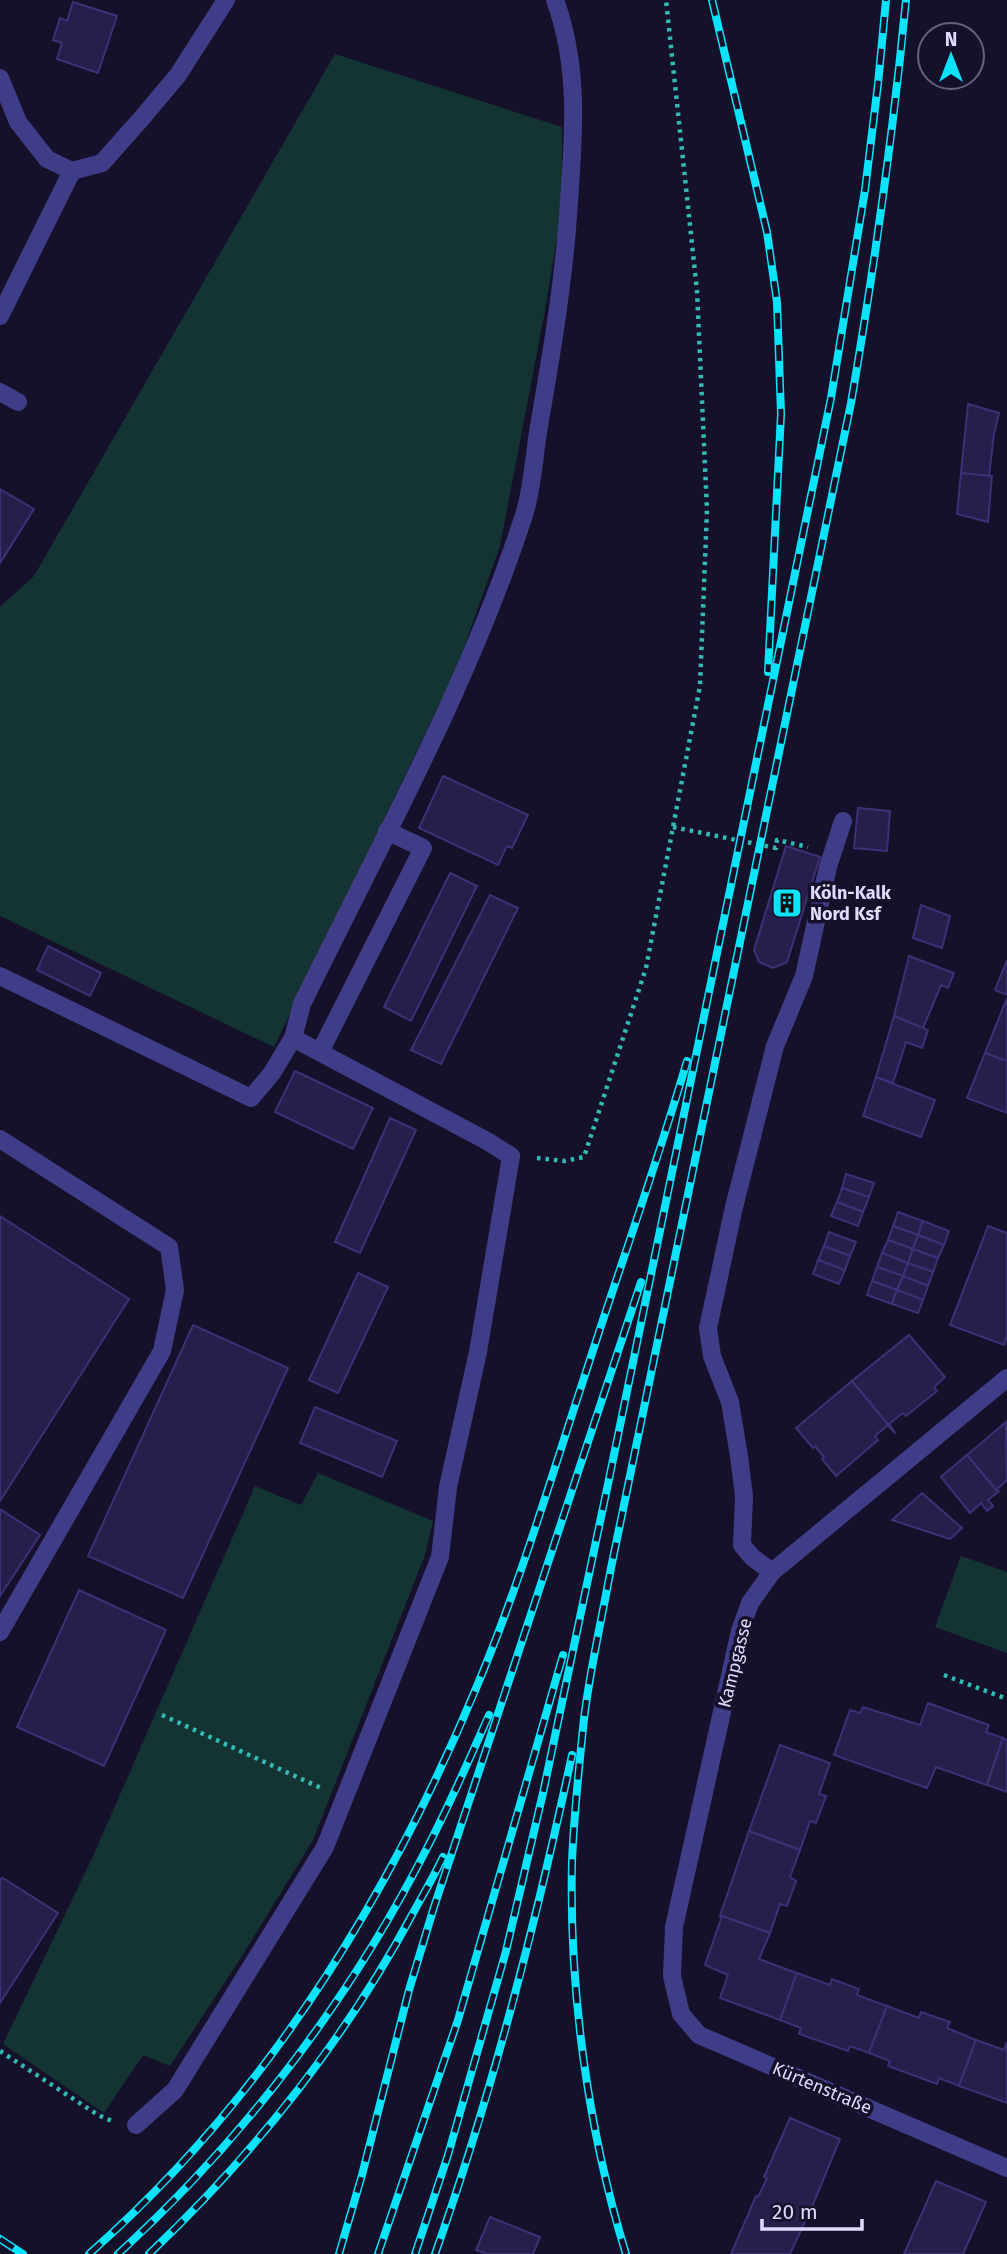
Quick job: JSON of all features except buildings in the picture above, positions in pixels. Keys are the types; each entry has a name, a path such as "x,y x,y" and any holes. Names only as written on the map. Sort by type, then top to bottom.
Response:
{"street":[{"path":"0,78 18,122 47,159 72,171 102,163 178,75 226,0"},
{"path":"0,976 251,1098 272,1073 293,1038 302,1004 476,642 524,513 549,369 566,245 575,113 565,27 555,0"},
{"path":"0,316 72,171"},
{"path":"0,392 18,402"},
{"path":"772,1572 752,1557 742,1545 744,1496 739,1456 730,1402 712,1356 708,1328 734,1207 775,1046 804,976 843,821"},
{"path":"320,1052 423,848 387,831"},
{"path":"136,2125 175,2090 325,1847 440,1557 448,1487 478,1352 511,1156 293,1038"},
{"path":"0,1139 169,1247 175,1290 162,1351 0,1632"},
{"name":"Kampgasse","path":"672,1976 674,1927 740,1631 750,1603 772,1572 1007,1378"},
{"name":"Kürtenstraße","path":"672,1976 681,2014 699,2035 1007,2168"}],"path":[{"path":"511,1156 564,1161 584,1157 646,968 700,686 707,510 696,291 666,0"},
{"path":"673,827 776,848 777,839 833,853"},
{"path":"944,1675 1007,1699"},
{"path":"162,1714 344,1799"},
{"path":"0,2051 98,2115 136,2125"}],"green space":[{"path":"335,54 562,127 562,207 500,546 456,670 274,1047 0,916 0,607 34,576"},
{"path":"318,1473 433,1521 425,1555 313,1840 170,2066 143,2055 104,2113 3,2044 94,1854 255,1486 301,1505"},
{"path":"961,1556 1007,1572 1007,1653 935,1627"}],"railway":[{"path":"712,0 767,232 777,302 781,414 768,672"},
{"path":"415,2254 448,2155 506,1951 543,1793 608,1484 831,398 865,190 886,0"},
{"path":"626,2254 591,2110 574,1960 572,1862 584,1719 611,1568 851,403 882,202 906,0"},
{"path":"89,2254 152,2194 211,2130 265,2063 315,1992 361,1919 442,1766 477,1686 534,1533 687,1061"},
{"path":"339,2254 409,1990 434,1907 641,1282"},
{"path":"378,2254 458,2020 563,1655"},
{"path":"118,2254 208,2164 250,2116 328,2014 396,1906 443,1817 489,1715"},
{"path":"435,2254 476,2131 512,2006 572,1755"},
{"path":"149,2254 225,2177 327,2051 386,1960 443,1857"},
{"path":"0,2239 23,2254"}],"place":[{"name":"Köln-Kalk Nord Ksf","path":"787,903"}]}
